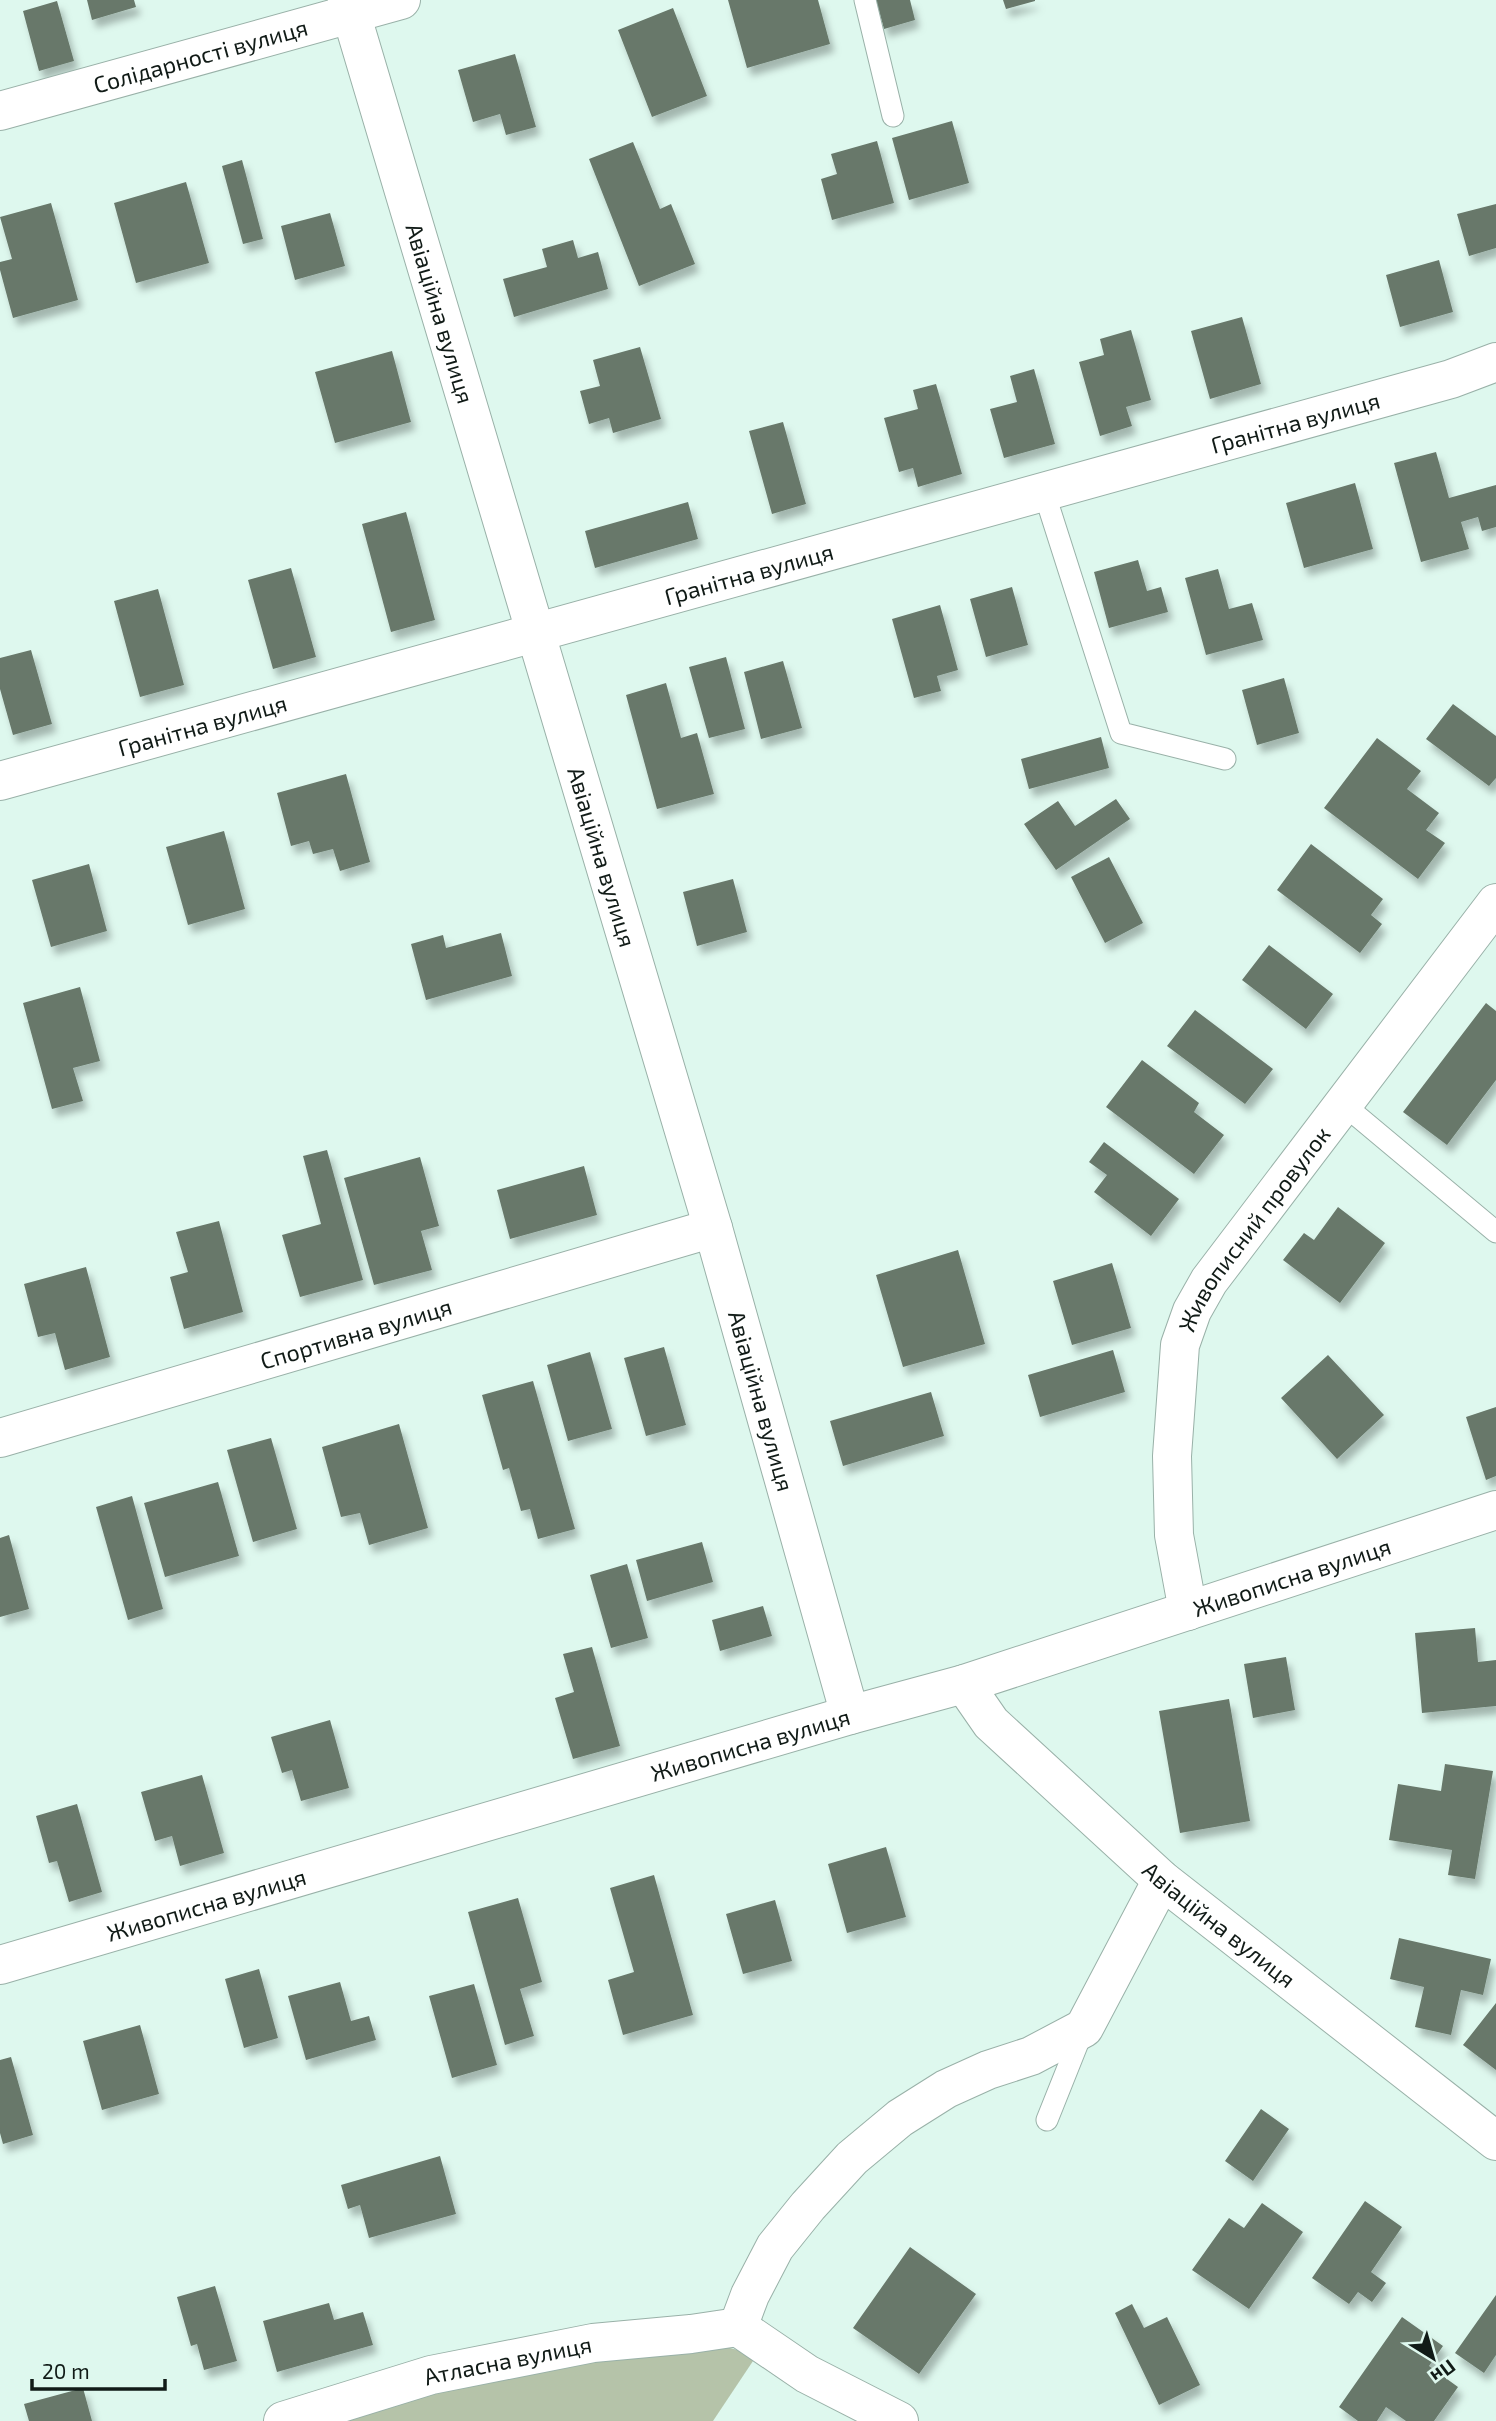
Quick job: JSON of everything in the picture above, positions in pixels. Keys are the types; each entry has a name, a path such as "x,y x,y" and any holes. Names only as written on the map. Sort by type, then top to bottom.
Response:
{"street":[{"name":"Солідарності вулиця","path":"0,111 348,7 401,0"},
{"name":"Авіаційна вулиця","path":"348,7 713,1228 850,1715"},
{"name":"Гранітна вулиця","path":"0,781 1451,379 1496,362"},
{"name":"Живописний провулок","path":"1188,1611 1174,1535 1172,1456 1180,1345 1192,1311 1209,1281 1496,903"},
{"name":"Спортивна вулиця","path":"0,1438 713,1228"},
{"name":"Живописна вулиця","path":"0,1965 850,1715 964,1684 1496,1510"},
{"name":"Авіаційна вулиця","path":"964,1684 991,1723 1162,1880 1496,2141"},
{"path":"899,2421 807,2374 738,2327 750,2295 775,2247 808,2206 862,2150 900,2118 946,2089 988,2070 1031,2056 1084,2028 1162,1880"},
{"name":"Атласна вулиця","path":"283,2421 432,2375 593,2343 738,2327"}],"lane":[{"path":"865,0 893,116"},
{"path":"1044,492 1121,733 1225,759"},
{"path":"1343,1104 1496,1232"},
{"path":"1046,2120 1084,2028"}],"green space":[{"path":"726,2347 757,2355 713,2421 276,2421 593,2351"}],"building":[{"path":"87,0 134,0 136,7 92,20"},
{"path":"728,0 818,0 830,44 747,68"},
{"path":"876,0 910,0 915,20 884,29"},
{"path":"1003,0 1035,0 1035,1 1006,9"},
{"path":"57,1 74,61 39,71 23,11"},
{"path":"673,8 707,96 652,117 618,30"},
{"path":"515,54 536,127 506,135 500,114 473,122 458,70"},
{"path":"952,121 969,183 909,200 892,138"},
{"path":"877,141 894,203 832,220 821,179 837,174 831,154"},
{"path":"633,142 660,209 671,204 695,264 639,286 589,159"},
{"path":"242,160 263,239 243,244 222,166"},
{"path":"186,182 209,263 136,283 114,203"},
{"path":"51,203 78,300 13,318 0,270 0,262 12,259 0,217"},
{"path":"1496,204 1496,248 1469,256 1457,214"},
{"path":"330,213 345,266 295,280 281,226"},
{"path":"573,240 578,258 598,252 608,289 514,317 503,279 547,267 542,249"},
{"path":"1439,260 1453,312 1400,327 1386,275"},
{"path":"1242,317 1261,384 1210,399 1191,331"},
{"path":"1131,330 1151,400 1126,407 1132,426 1100,436 1079,362 1104,355 1100,339"},
{"path":"640,347 661,419 613,433 609,418 589,424 580,391 600,386 593,360"},
{"path":"392,351 411,422 335,443 315,372"},
{"path":"1034,369 1055,444 1004,458 990,409 1017,402 1010,376"},
{"path":"936,384 962,474 918,487 913,468 899,472 884,418 918,409 913,390"},
{"path":"783,422 806,504 772,514 749,431"},
{"path":"1436,452 1449,498 1496,485 1496,527 1482,531 1478,517 1461,522 1469,549 1421,562 1394,463"},
{"path":"1355,483 1373,549 1304,568 1286,503"},
{"path":"688,502 698,539 595,568 585,531"},
{"path":"406,512 435,620 391,632 362,524"},
{"path":"1138,560 1147,591 1161,587 1168,612 1109,628 1094,572"},
{"path":"291,568 316,657 273,669 248,580"},
{"path":"1218,569 1229,609 1252,603 1263,640 1206,655 1185,578"},
{"path":"1012,587 1028,645 986,657 970,599"},
{"path":"158,589 184,685 140,697 114,601"},
{"path":"940,605 958,670 937,676 941,691 914,698 892,619"},
{"path":"31,650 52,724 13,735 0,689 0,658"},
{"path":"726,657 745,729 709,738 689,667"},
{"path":"783,661 802,728 761,739 744,672"},
{"path":"1284,678 1299,733 1257,745 1242,690"},
{"path":"666,683 681,738 697,733 714,794 657,809 626,695"},
{"path":"1453,704 1496,736 1496,778 1489,786 1426,739"},
{"path":"1101,737 1109,768 1029,789 1021,759"},
{"path":"1377,738 1421,771 1407,789 1439,813 1426,830 1445,843 1418,879 1324,808"},
{"path":"346,774 370,862 340,871 333,849 313,854 309,841 291,846 277,793"},
{"path":"1116,799 1130,819 1056,870 1024,824 1058,801 1075,826"},
{"path":"224,831 245,909 188,925 166,847"},
{"path":"1311,844 1383,899 1371,915 1382,924 1360,953 1277,890"},
{"path":"1109,857 1143,923 1105,943 1071,877"},
{"path":"89,864 107,931 51,947 32,880"},
{"path":"733,879 747,932 697,946 683,892"},
{"path":"501,933 512,976 426,1000 411,944 443,935 446,948"},
{"path":"1269,945 1333,994 1306,1029 1242,980"},
{"path":"80,987 100,1061 73,1068 83,1101 52,1109 23,1003"},
{"path":"1486,1003 1496,1011 1496,1080 1447,1145 1403,1112"},
{"path":"1195,1010 1273,1069 1245,1104 1167,1046"},
{"path":"1142,1060 1199,1103 1194,1112 1224,1135 1194,1174 1106,1107"},
{"path":"1104,1142 1179,1199 1151,1236 1094,1192 1107,1175 1089,1162"},
{"path":"327,1150 363,1280 300,1297 282,1235 321,1224 303,1156"},
{"path":"420,1157 439,1226 421,1231 432,1270 374,1285 344,1178"},
{"path":"584,1166 597,1215 510,1239 497,1190"},
{"path":"1338,1207 1385,1243 1340,1303 1283,1260 1304,1233 1314,1240"},
{"path":"219,1221 243,1312 184,1329 170,1277 188,1272 176,1232"},
{"path":"958,1250 985,1344 903,1367 876,1275"},
{"path":"1112,1263 1131,1328 1072,1345 1053,1281"},
{"path":"86,1267 110,1357 65,1370 55,1333 38,1337 24,1284"},
{"path":"664,1347 686,1425 646,1436 624,1358"},
{"path":"1113,1350 1125,1392 1040,1417 1028,1375"},
{"path":"590,1352 612,1429 568,1441 547,1365"},
{"path":"1328,1355 1384,1415 1337,1459 1281,1398"},
{"path":"533,1381 575,1529 538,1539 530,1509 521,1511 509,1468 503,1470 482,1395"},
{"path":"931,1392 944,1436 843,1466 830,1421"},
{"path":"1496,1407 1496,1476 1486,1480 1466,1417"},
{"path":"399,1424 428,1528 369,1545 360,1513 341,1517 322,1447"},
{"path":"271,1438 297,1529 253,1542 227,1450"},
{"path":"218,1482 239,1556 165,1577 144,1503"},
{"path":"132,1496 163,1609 128,1620 96,1507"},
{"path":"9,1535 29,1609 0,1617 0,1538"},
{"path":"702,1542 713,1582 647,1601 636,1560"},
{"path":"627,1564 648,1638 611,1648 590,1575"},
{"path":"763,1606 772,1636 720,1651 712,1620"},
{"path":"1475,1628 1478,1662 1496,1660 1496,1706 1422,1713 1415,1633"},
{"path":"592,1647 620,1746 573,1759 555,1698 574,1692 563,1654"},
{"path":"1286,1657 1295,1710 1253,1718 1244,1664"},
{"path":"1229,1699 1250,1821 1180,1833 1159,1711"},
{"path":"330,1720 349,1788 301,1801 292,1770 282,1773 271,1737"},
{"path":"1445,1764 1493,1771 1475,1879 1448,1875 1452,1850 1389,1840 1398,1784 1441,1791"},
{"path":"202,1775 224,1853 180,1866 172,1836 155,1841 141,1792"},
{"path":"77,1804 102,1892 69,1902 57,1861 49,1863 36,1816"},
{"path":"886,1847 906,1917 847,1933 828,1864"},
{"path":"654,1875 693,2015 623,2035 608,1980 634,1972 610,1888"},
{"path":"518,1898 542,1982 520,1989 534,2036 505,2045 468,1912"},
{"path":"775,1900 792,1961 743,1974 726,1914"},
{"path":"1399,1938 1491,1959 1483,1995 1461,1990 1451,2035 1415,2027 1424,1987 1390,1979"},
{"path":"259,1969 278,2038 244,2048 225,1979"},
{"path":"340,1982 351,2021 369,2016 376,2040 306,2060 288,1996"},
{"path":"474,1984 497,2065 452,2078 429,1996"},
{"path":"1496,2003 1496,2070 1463,2045"},
{"path":"140,2025 159,2094 102,2110 83,2041"},
{"path":"11,2057 33,2135 3,2144 0,2133 0,2060"},
{"path":"1261,2109 1289,2129 1253,2181 1225,2161"},
{"path":"440,2156 456,2214 369,2238 360,2205 348,2209 341,2185"},
{"path":"1365,2201 1402,2227 1371,2272 1386,2283 1372,2302 1358,2292 1349,2304 1312,2278"},
{"path":"1262,2203 1303,2232 1249,2309 1192,2270 1229,2218 1244,2228"},
{"path":"910,2247 976,2294 919,2374 853,2328"},
{"path":"215,2286 237,2361 204,2370 197,2344 191,2346 177,2297"},
{"path":"1496,2295 1496,2355 1484,2373 1455,2353"},
{"path":"329,2303 334,2320 363,2312 373,2345 277,2372 263,2321"},
{"path":"1132,2304 1144,2328 1167,2317 1200,2385 1159,2405 1115,2313"},
{"path":"1402,2317 1443,2346 1429,2366 1458,2387 1434,2421 1406,2421 1386,2407 1377,2421 1358,2421 1339,2407"},
{"path":"83,2388 92,2421 29,2421 24,2404"}]}
